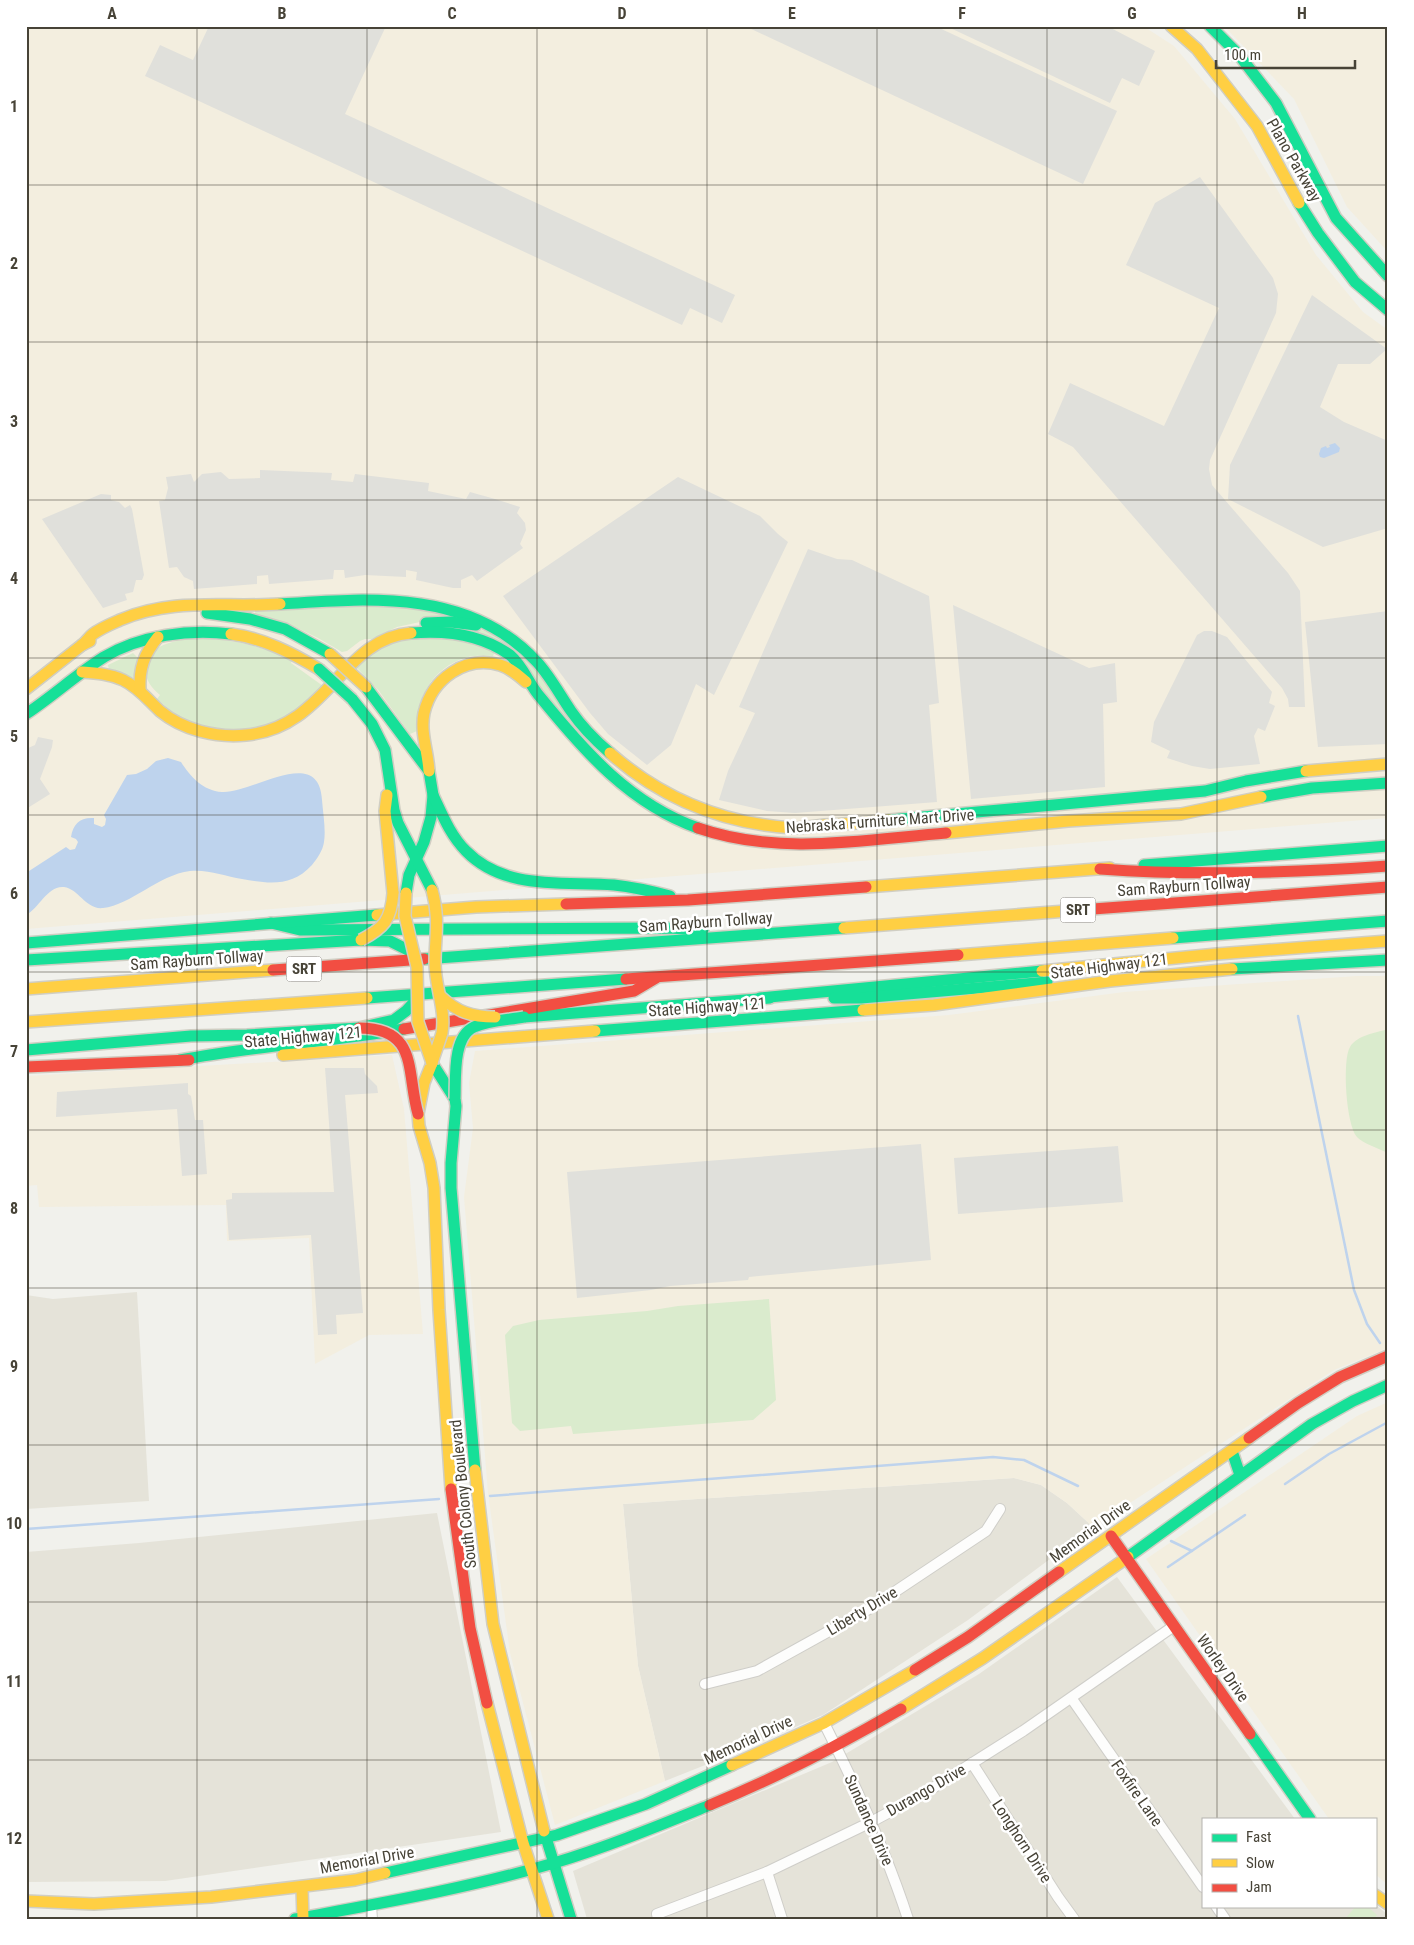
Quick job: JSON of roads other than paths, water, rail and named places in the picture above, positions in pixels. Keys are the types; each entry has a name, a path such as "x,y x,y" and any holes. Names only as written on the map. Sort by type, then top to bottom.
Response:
{"main road":[{"name":"Plano Parkway","path":"1171,26 1197,49 1257,126 1308,219 1328,247 1355,282 1388,310"},
{"name":"Plano Parkway","path":"1210,26 1239,54 1276,102 1316,183 1336,218 1388,276"},
{"path":"26,689 82,645 93,634 129,617 160,607 244,606 377,597 406,599 446,608 464,614 494,630"},
{"path":"82,645 131,624 162,616 186,613 250,619 285,629 330,654 366,687 429,771"},
{"path":"395,634 410,626 428,622 473,624 494,630"},
{"name":"Nebraska Furniture Mart Drive","path":"494,630 524,648 543,669 574,715 600,744 624,765 653,786 681,800 720,816 762,825 796,828 830,826 1142,798 1206,791 1246,781 1304,771 1388,764"},
{"name":"Nebraska Furniture Mart Drive","path":"82,672 99,672 128,681 165,715 191,728 221,736 249,736 276,729 301,716 312,707 358,658 395,634 424,631 451,632 486,642 504,652 520,665 532,687 572,738 619,785 646,804 673,818 718,835 782,845 833,843 1194,812 1306,788 1388,783"},
{"path":"26,714 104,657 129,646 158,637 193,632 235,634 283,648 319,669 352,699 372,724 385,750 389,779 385,811 393,893 392,906 389,919 379,930 361,940"},
{"path":"140,690 140,661 158,637"},
{"path":"532,687 513,671 500,665 482,663 465,665 449,672 436,685 428,699 424,716 433,795 458,842 470,856 488,868 525,882 633,887 688,900"},
{"name":"South Colony Boulevard","path":"389,779 398,823 417,857 432,890 438,925 435,964 436,986 442,1009 442,1032 424,1083 418,1120 430,1163 434,1188 439,1310 450,1480 470,1628 480,1676 523,1842 548,1919"},
{"name":"South Colony Boulevard","path":"433,795 427,833 410,876 406,893 405,916 417,967 418,1022 432,1063 455,1099 456,1115 451,1171 476,1484 493,1624 523,1752 546,1837 572,1919"},
{"path":"26,943 476,907 688,900 1388,846"},
{"path":"1100,869 1148,874 1297,872 1388,866"},
{"name":"Sam Rayburn Tollway","path":"26,989 1388,887"},
{"name":"SRT","path":"26,1022 1388,921"},
{"path":"271,923 300,930 669,928 768,934"},
{"path":"26,960 361,940 390,941 414,953"},
{"path":"440,996 451,1007 473,1017 524,1017 760,998 1217,954 1388,941"},
{"name":"State Highway 121","path":"26,1067 180,1060 209,1061 934,1005 1110,981 1258,967 1388,960"},
{"path":"180,1060 229,1051 352,1038 634,991 660,976"},
{"path":"760,998 862,998 1031,982 1110,981"},
{"path":"360,1028 394,1020 406,1012 418,998"},
{"path":"455,1099 457,1056 459,1045 464,1035 473,1028 524,1017"},
{"path":"26,1050 191,1036 360,1028 380,1030 394,1035 400,1040 407,1053 418,1120"},
{"path":"439,1310 462,1307"},
{"path":"440,1322 464,1322"},
{"name":"Memorial Drive","path":"26,1901 94,1904 211,1897 302,1888 364,1878 546,1837 594,1823 672,1794 824,1723 903,1678 968,1637 1298,1403 1340,1377 1388,1356"},
{"path":"302,1888 299,1918 437,1893 532,1869 629,1838 760,1785 836,1747 983,1658 1312,1424 1353,1401 1388,1385"},
{"path":"1232,1451 1251,1467"},
{"path":"1232,1451 1240,1475"},
{"name":"Worley Drive","path":"1111,1536 1309,1818"},
{"path":"470,1628 493,1624"},
{"path":"1376,1895 1388,1904"}],"street":[{"name":"Liberty Drive","path":"705,1684 757,1671 869,1609 986,1531 1000,1509"},
{"name":"Durango Drive","path":"657,1916 767,1872 871,1822 925,1793 1072,1699 1174,1626"},
{"name":"Foxfire Lane","path":"1072,1699 1202,1886"},
{"name":"Sundance Drive","path":"824,1723 871,1822 897,1885 908,1919"},
{"name":"Longhorn Drive","path":"972,1763 1074,1919"},
{"path":"767,1872 782,1919"},
{"path":"371,1906 372,1919"},
{"path":"1217,1908 1225,1919"}],"water":[{"path":"1335,443 1340,448 1339,452 1324,458 1320,457 1321,448 1330,447 1329,445"},
{"path":"168,758 181,762 203,786 222,792 235,791 297,773 309,775 318,784 324,821 325,837 316,860 296,877 271,883 203,871 190,871 167,878 124,902 103,908 92,906 74,891 58,887 48,893 26,915 26,873 66,847 70,850 75,849 78,842 71,837 73,828 81,820 94,818 94,824 102,827 105,825 106,819 104,815 127,775 136,774 147,769 156,761"}],"waterway":[{"path":"1298,1016 1354,1290 1367,1324 1380,1343"},
{"path":"1285,1484 1329,1454 1388,1422"},
{"path":"490,1496 993,1457 1024,1460 1078,1486"},
{"path":"26,1529 439,1499"},
{"path":"1168,1567 1245,1515"},
{"path":"1171,1541 1192,1551"}]}
